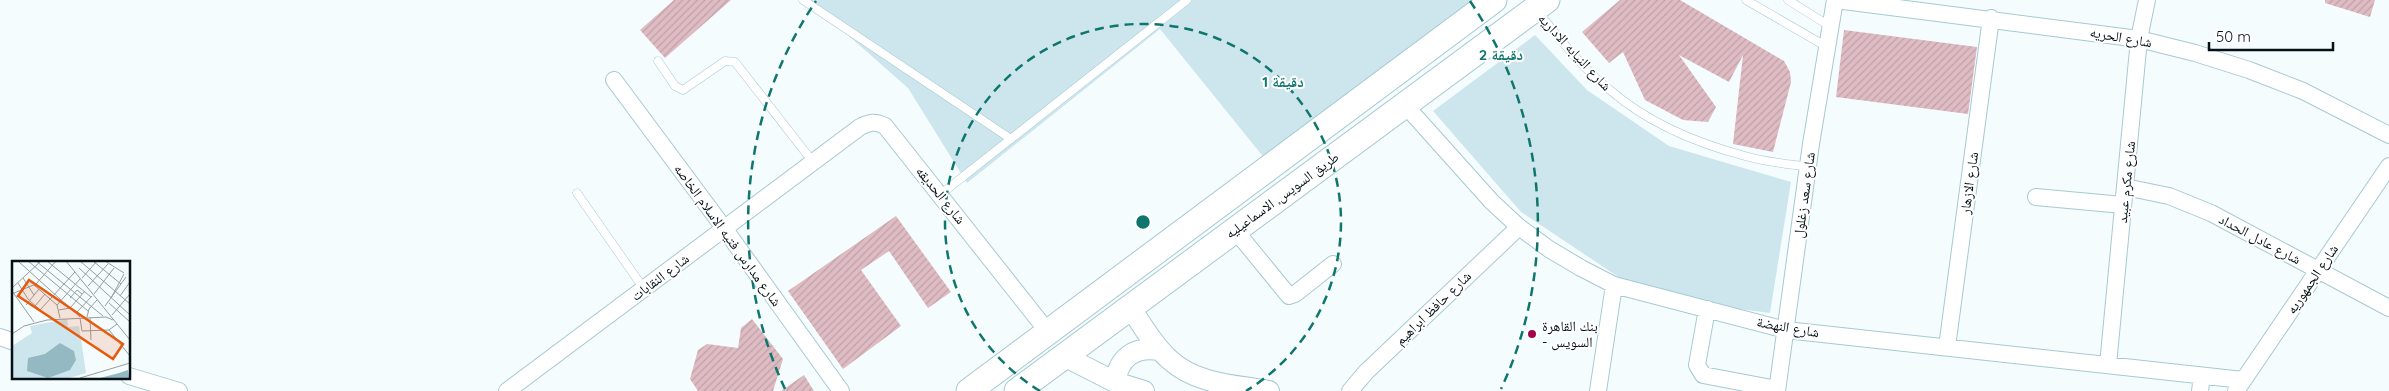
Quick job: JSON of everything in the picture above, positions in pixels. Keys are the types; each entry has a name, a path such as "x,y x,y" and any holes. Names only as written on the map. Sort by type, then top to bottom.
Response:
{"main road":[{"name":"طريق السويس, الاسماعيليه","path":"969,391 1494,0"},
{"name":"طريق السويس, الاسماعيليه","path":"1017,391 1541,4"}],"street":[{"name":"شارع سعد زغلول","path":"1777,390 1835,0"},
{"name":"شارع الحريه","path":"1835,0 1867,2 2139,39 2195,53 2249,70 2311,96 2389,135"},
{"name":"شارع مكرم عبيد","path":"2108,365 2139,39 2146,0"},
{"name":"شارع الازهار","path":"1947,347 1991,18"},
{"name":"شارع مدارس فتيه الاسلام الخاصه","path":"614,80 724,228 841,391"},
{"name":"شارع النهضة","path":"1405,105 1492,202 1519,227 1549,249 1581,268 1614,284 1786,330 2108,365 2201,383 2239,386"},
{"name":"شارع الحديقه","path":"813,162 860,127 877,122 885,126 941,194 1048,332"},
{"name":"شارع النقابات","path":"507,391 813,162"},
{"name":"شارع الجمهوريه","path":"2239,386 2389,166"},
{"name":"شارع عادل الحداد","path":"2125,187 2169,196 2197,207 2389,308"},
{"path":"2036,197 2123,205"},
{"name":"شارع حافظ ابراهيم","path":"1350,391 1366,372 1519,227"},
{"path":"1235,230 1289,296 1295,294 1334,264"},
{"path":"1598,391 1614,284"},
{"path":"1130,307 1160,350 1180,369 1193,375 1269,391"},
{"path":"1707,309 1697,365 1703,375 1777,390"},
{"path":"0,337 12,341"},
{"path":"1115,382 1117,369 1124,358 1134,351 1147,348 1160,350"},
{"path":"1064,356 1115,382 1144,391"},
{"path":"130,376 178,391"}],"lane":[{"path":"803,0 1011,139"},
{"path":"941,194 1187,0"},
{"path":"1746,0 1827,47"},
{"path":"1788,0 1831,27"},
{"name":"شارع النيابه الاداريه","path":"1541,4 1582,63 1609,90 1640,113 1674,131 1746,157 1809,167"},
{"path":"658,61 675,86 684,90 725,61 735,62 813,162"},
{"path":"577,193 644,289"}],"shaded area":[{"path":"808,0 1476,0 1265,159 1160,29 967,183 908,88"},
{"path":"1535,35 1587,90 1669,146 1791,182 1770,313 1724,307 1620,278 1521,212 1433,111"}],"building":[{"path":"674,0 731,0 665,58 640,30"},
{"path":"1620,0 1680,0 1784,61 1790,72 1791,82 1773,152 1733,144 1743,55 1729,82 1679,55 1716,107 1708,122 1683,120 1645,100 1623,52 1609,63 1582,32"},
{"path":"2325,0 2375,0 2370,17 2325,3"},
{"path":"1844,30 1977,47 1968,114 1836,97"},
{"path":"896,216 951,292 928,308 889,251 861,270 901,326 843,369 788,291"},
{"path":"752,319 783,359 773,391 698,391 690,379 698,350 707,344 738,348 741,328"},
{"path":"804,375 814,391 781,391"}],"place":[{"name":"بنك القاهرة - السويس","path":"1532,334"}]}
